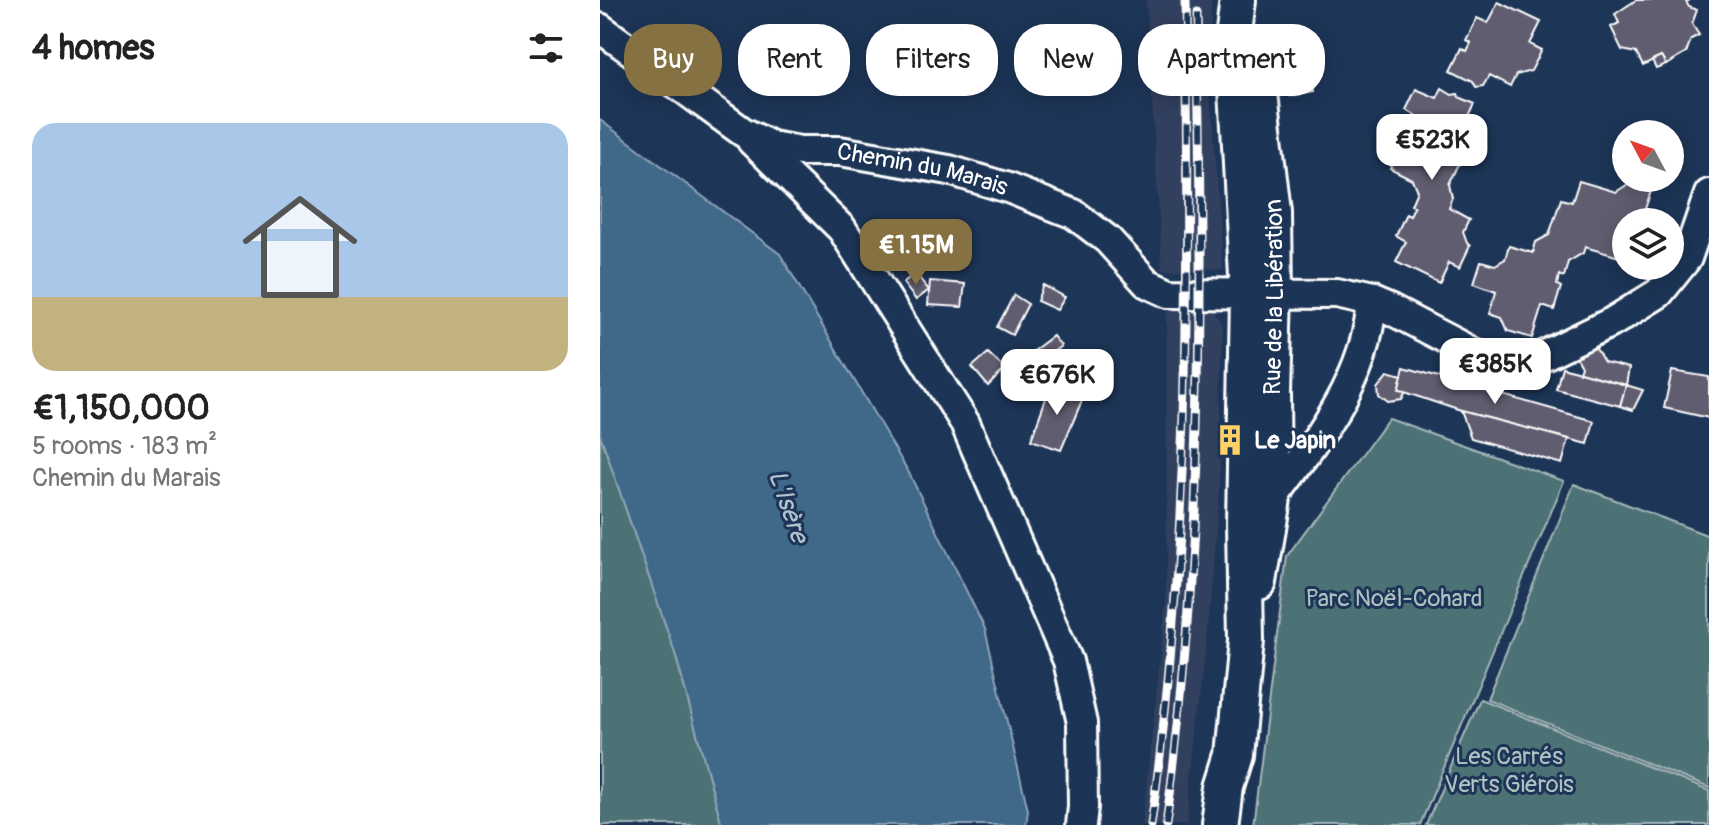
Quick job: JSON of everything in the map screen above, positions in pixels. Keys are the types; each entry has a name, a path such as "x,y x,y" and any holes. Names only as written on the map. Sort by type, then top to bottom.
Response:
{"main road":[{"name":"Rue de la Libération","path":"1238,0 1234,33 1272,393 1273,499 1246,641"},
{"name":"Rue de la Libération","path":"1220,825 1225,787 1235,755 1246,641 1244,524 1261,294 1274,213 1252,19 1253,0"}],"street":[{"name":"Chemin du Marais","path":"600,28 743,132 771,146 800,151 840,151 949,170 1008,188 1074,214 1108,240 1147,283 1169,293 1337,294 1372,302 1493,363 1526,364 1614,321 1659,293 1687,258 1709,194"},
{"path":"743,132 842,229 965,423 1068,661 1082,723 1081,825"},
{"path":"1273,499 1318,439 1347,391 1366,342 1372,302"}],"shaded area":[{"path":"1146,0 1211,0 1211,24 1147,24"},
{"path":"1152,96 1210,96 1223,270 1162,269"},
{"path":"1167,305 1210,305 1223,327 1219,490 1207,643 1187,825 1142,825 1166,604"}],"green space":[{"name":"Parc Noël-Cohard","path":"1388,418 1564,481 1420,825 1253,825 1287,556"},
{"path":"600,434 675,653 722,825 600,825"},
{"path":"1574,484 1709,536 1709,788 1487,699"},
{"name":"Les Carrés Verts Giérois","path":"1480,699 1709,791 1709,825 1426,825"}],"water":[{"name":"L'Isère","path":"600,120 780,254 909,473 985,629 1028,810 1026,825 722,825 675,653 600,434"}],"building":[{"path":"1636,0 1690,0 1686,2 1697,10 1692,24 1699,35 1691,39 1686,53 1666,65 1661,57 1643,66 1636,53 1622,50 1611,27 1619,23 1615,14"},
{"path":"1499,2 1541,22 1530,44 1542,50 1531,71 1516,75 1510,87 1489,76 1483,86 1476,87 1473,81 1451,70 1462,48 1467,51 1471,43 1466,40 1477,18 1488,23"},
{"path":"1661,57 1666,65 1656,69 1652,61"},
{"path":"1442,88 1452,94 1458,93 1459,97 1475,104 1455,147 1466,151 1450,185 1453,199 1449,209 1469,220 1463,232 1470,246 1460,267 1449,262 1439,283 1396,262 1406,242 1396,236 1406,214 1410,216 1417,191 1412,179 1390,168 1401,147 1390,142 1401,120 1411,125 1415,115 1406,110 1416,89 1437,98"},
{"path":"1579,181 1612,192 1651,192 1645,208 1612,208 1612,255 1585,247 1583,253 1568,262 1564,277 1559,275 1557,285 1561,287 1554,310 1542,306 1532,338 1508,331 1502,317 1490,313 1496,291 1474,283 1481,261 1495,265 1505,259 1509,246 1533,253 1536,242 1549,235 1561,199 1572,202"},
{"path":"915,273 929,290 916,300 903,283"},
{"path":"930,281 965,284 962,307 928,305"},
{"path":"1043,285 1065,297 1057,310 1037,301"},
{"path":"1014,295 1028,304 1012,335 997,327"},
{"path":"1053,336 1061,346 1037,364 1029,354"},
{"path":"1595,347 1604,362 1629,368 1626,385 1579,372 1581,366 1576,357"},
{"path":"988,353 1005,369 988,386 972,367"},
{"path":"1063,354 1069,372 1049,378 1043,360"},
{"path":"1404,367 1594,421 1588,444 1461,411 1398,390"},
{"path":"1562,367 1626,385 1620,406 1556,389"},
{"path":"1388,371 1402,375 1398,390 1405,391 1401,399 1388,401 1379,394 1378,384"},
{"path":"1672,371 1709,377 1709,418 1664,408"},
{"path":"1626,385 1643,390 1633,410 1620,406"},
{"path":"1049,390 1086,391 1061,450 1031,440"},
{"path":"1461,411 1569,439 1562,464 1471,438"}],"railway":[{"path":"1151,825 1164,722 1180,517 1187,207 1185,0"},
{"path":"1166,825 1187,623 1197,421 1199,219 1196,16"}],"place":[{"name":"Le Japin","path":"1230,440"}]}
